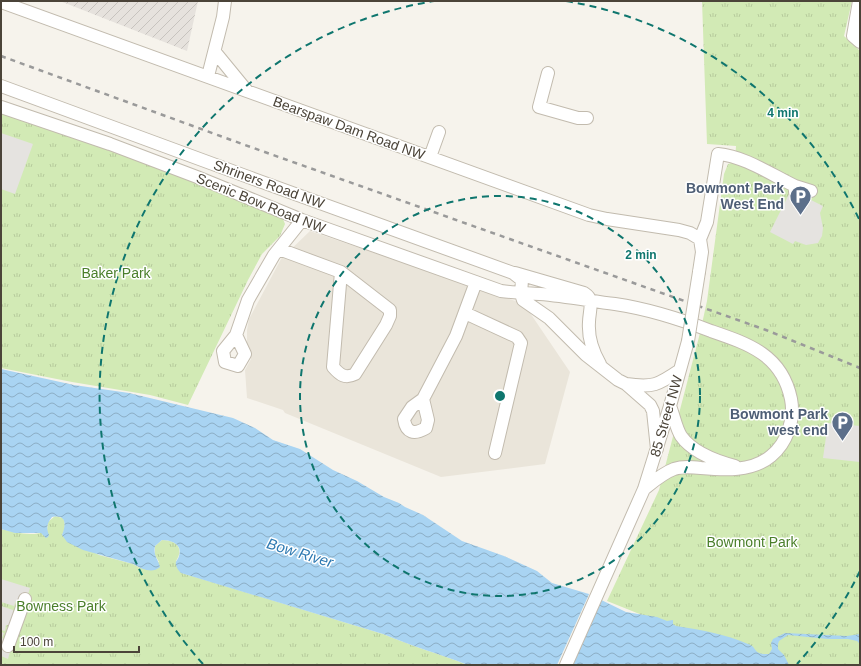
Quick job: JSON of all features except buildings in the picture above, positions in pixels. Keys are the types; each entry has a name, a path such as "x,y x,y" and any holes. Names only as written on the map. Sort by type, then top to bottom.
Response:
{"street":[{"path":"208,76 215,52 226,1"},
{"path":"859,1 853,36 860,42"},
{"name":"Bearspaw Dam Road NW","path":"1,2 589,215 679,230 690,233 700,239"},
{"path":"215,52 248,92"},
{"path":"548,73 539,107 578,118 587,118"},
{"name":"Shriners Road NW","path":"1,86 513,273 584,293 590,297 591,301"},
{"name":"Scenic Bow Road NW","path":"1,108 110,144 302,220 501,291 521,294 540,294 652,311 677,318 748,345 764,354 785,380 792,412 788,434 771,456 760,463 728,470 686,467 675,468 661,475 644,489"},
{"path":"430,157 439,132"},
{"name":"85 Street NW","path":"566,665 644,489 670,406 688,341 702,252 700,239 707,222 718,154 738,158 795,189 812,192"},
{"path":"236,335 248,300 278,249 302,220"},
{"path":"278,249 341,272 390,310 390,316 386,325 355,374 349,377 339,375 333,367 341,272"},
{"path":"513,273 522,280 521,294 523,300 549,318 586,355 618,380 642,396 650,405 654,411 657,449"},
{"path":"423,399 456,336 476,282"},
{"path":"591,301 588,324 590,339 595,354 603,368"},
{"path":"465,313 517,337 521,343 495,453"},
{"path":"626,384 639,386 654,385 661,383 680,370"},
{"path":"670,406 680,435 690,447 712,458 742,468"},
{"path":"8,646 25,599"}],"shaded area":[{"path":"60,1 198,1 187,51"},
{"path":"1,133 33,144 15,194 1,189"},
{"name":"Bowmont Park West End","path":"791,190 823,206 820,213 823,228 822,236 818,243 806,245 795,241 793,244 770,232"},
{"path":"310,231 524,304 570,372 545,464 441,477 285,413 283,410 247,398 245,370 251,359 250,350 247,343 249,319 281,259"},
{"name":"Bowmont Park west end","path":"828,423 860,426 860,462 823,458"},
{"path":"1,579 30,588 28,594 30,597 13,649 10,652 8,659 1,656 1,632 4,633 2,638 5,640 9,625 6,625 5,631 1,630 1,606 13,610 13,616 18,601 16,601 14,606 1,602"}],"green space":[{"name":"Bowmont Park","path":"702,1 852,1 844,36 860,51 860,665 767,665 607,601 659,490 707,301 724,174 728,164 735,162 736,146 707,144"},
{"name":"Baker Park","path":"1,113 181,174 281,214 285,224 280,236 262,254 188,405 150,395 1,368"},
{"name":"Bowness Park","path":"55,516 63,518 65,522 62,535 99,555 133,564 140,568 159,562 155,555 155,546 162,540 171,541 179,548 179,556 176,561 182,573 383,634 468,665 1,665 1,529 24,534 42,533 47,531 48,522"}],"water":[{"name":"Bow River","path":"1,369 74,385 129,393 233,418 255,428 273,440 300,449 333,470 357,481 384,497 423,515 462,541 504,556 537,571 552,583 589,594 626,612 657,617 667,621 673,620 673,624 676,626 722,635 751,645 758,652 764,654 769,654 772,649 771,643 773,639 785,633 847,636 860,634 860,644 857,641 848,639 828,639 788,635 779,641 778,649 784,655 789,665 468,665 383,634 181,573 177,569 176,564 180,552 179,548 169,541 162,540 155,546 155,554 160,567 150,570 83,550 67,542 62,535 65,524 63,519 60,517 52,517 50,519 47,528 49,535 46,538 41,533 15,533 1,529"}],"pier":[{"path":"590,592 602,598 572,665 557,665"}],"railway":[{"path":"1,56 245,145 766,330 860,368"}],"place":[{"name":"Bowmont Park West End","path":"800,216"},
{"name":"Bowmont Park west end","path":"843,442"}]}
